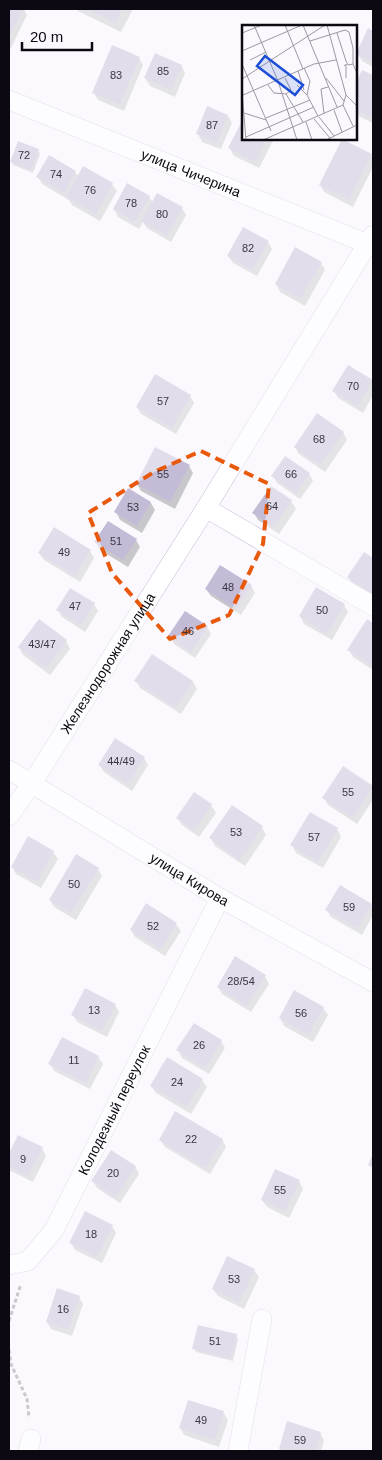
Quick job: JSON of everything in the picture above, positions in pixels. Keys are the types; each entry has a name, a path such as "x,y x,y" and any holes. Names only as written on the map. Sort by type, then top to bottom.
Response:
{"street":[{"name":"улица Чичерина","path":"9,100 372,241"},
{"name":"Железнодорожная улица","path":"9,816 32,784 372,241"},
{"path":"206,508 373,606"},
{"name":"улица Кирова","path":"9,770 220,898 373,982"},
{"name":"Колодезный переулок","path":"28,1261 54,1230 220,898"},
{"path":"9,1265 28,1261"},
{"path":"238,1451 262,1319"}],"path":[{"path":"9,1322 28,1261"},
{"path":"9,1350 12,1364 26,1399 30,1445"}],"highlighted area":[{"path":"201,451 269,484 263,544 229,615 170,639 112,573 88,513 154,472"}],"building":[{"path":"9,9 23,9 9,37"},
{"path":"87,9 122,9 115,23"},
{"path":"368,28 373,31 373,62 357,54"},
{"path":"112,45 140,57 120,104 92,93"},
{"path":"155,53 182,65 171,90 144,78"},
{"path":"362,70 373,75 373,119 357,111 357,81"},
{"path":"207,106 228,115 217,143 196,134"},
{"path":"242,121 242,140 266,140 255,162 228,148"},
{"path":"342,140 372,154 349,200 319,185"},
{"path":"18,141 39,149 31,170 10,162"},
{"path":"49,155 76,171 64,193 36,177"},
{"path":"83,166 113,183 96,214 66,197"},
{"path":"127,183 150,196 135,222 113,209"},
{"path":"157,193 183,207 167,235 141,221"},
{"path":"243,227 269,241 252,270 227,256"},
{"path":"295,247 322,262 300,299 275,284"},
{"path":"348,365 373,380 358,406 332,391"},
{"path":"155,374 191,395 172,428 136,407"},
{"path":"317,413 344,432 320,465 294,447"},
{"path":"155,447 190,465 170,502 136,484"},
{"path":"285,456 310,473 296,493 271,476"},
{"path":"271,486 292,500 274,527 252,513"},
{"path":"128,488 151,502 137,526 114,512"},
{"path":"108,521 137,539 123,560 94,542"},
{"path":"54,527 91,550 75,576 38,553"},
{"path":"364,552 373,558 373,595 347,577"},
{"path":"220,565 252,585 236,609 205,589"},
{"path":"316,587 345,604 327,634 299,616"},
{"path":"70,588 95,603 81,625 56,610"},
{"path":"185,611 208,626 191,652 168,636"},
{"path":"39,619 67,640 46,668 18,647"},
{"path":"367,619 373,623 373,661 371,665 347,650"},
{"path":"152,654 193,681 176,708 134,681"},
{"path":"115,738 145,757 128,784 98,765"},
{"path":"343,766 373,786 353,818 322,798"},
{"path":"194,792 212,804 194,831 176,818"},
{"path":"232,805 263,826 240,860 209,838"},
{"path":"310,812 338,828 318,862 290,845"},
{"path":"28,836 54,851 37,882 11,867"},
{"path":"76,854 99,868 71,913 49,900"},
{"path":"340,885 372,904 358,928 325,910"},
{"path":"146,903 177,923 161,949 130,930"},
{"path":"235,956 266,975 247,1006 217,987"},
{"path":"85,988 116,1004 102,1031 71,1015"},
{"path":"294,990 324,1007 308,1035 279,1018"},
{"path":"194,1023 222,1040 205,1068 176,1050"},
{"path":"62,1037 99,1056 86,1083 48,1064"},
{"path":"167,1057 203,1079 187,1107 150,1086"},
{"path":"175,1111 223,1139 206,1168 159,1140"},
{"path":"18,1135 43,1147 28,1176 9,1166 9,1153"},
{"path":"111,1150 136,1166 116,1197 91,1181"},
{"path":"373,1153 373,1168 368,1165"},
{"path":"275,1169 300,1180 285,1211 261,1200"},
{"path":"85,1211 113,1225 97,1257 69,1243"},
{"path":"227,1256 255,1269 239,1302 212,1289"},
{"path":"57,1288 80,1296 68,1330 46,1322"},
{"path":"198,1325 237,1334 231,1358 192,1349"},
{"path":"188,1400 224,1411 215,1440 179,1428"},
{"path":"287,1421 321,1432 315,1451 285,1451 279,1449"}]}
